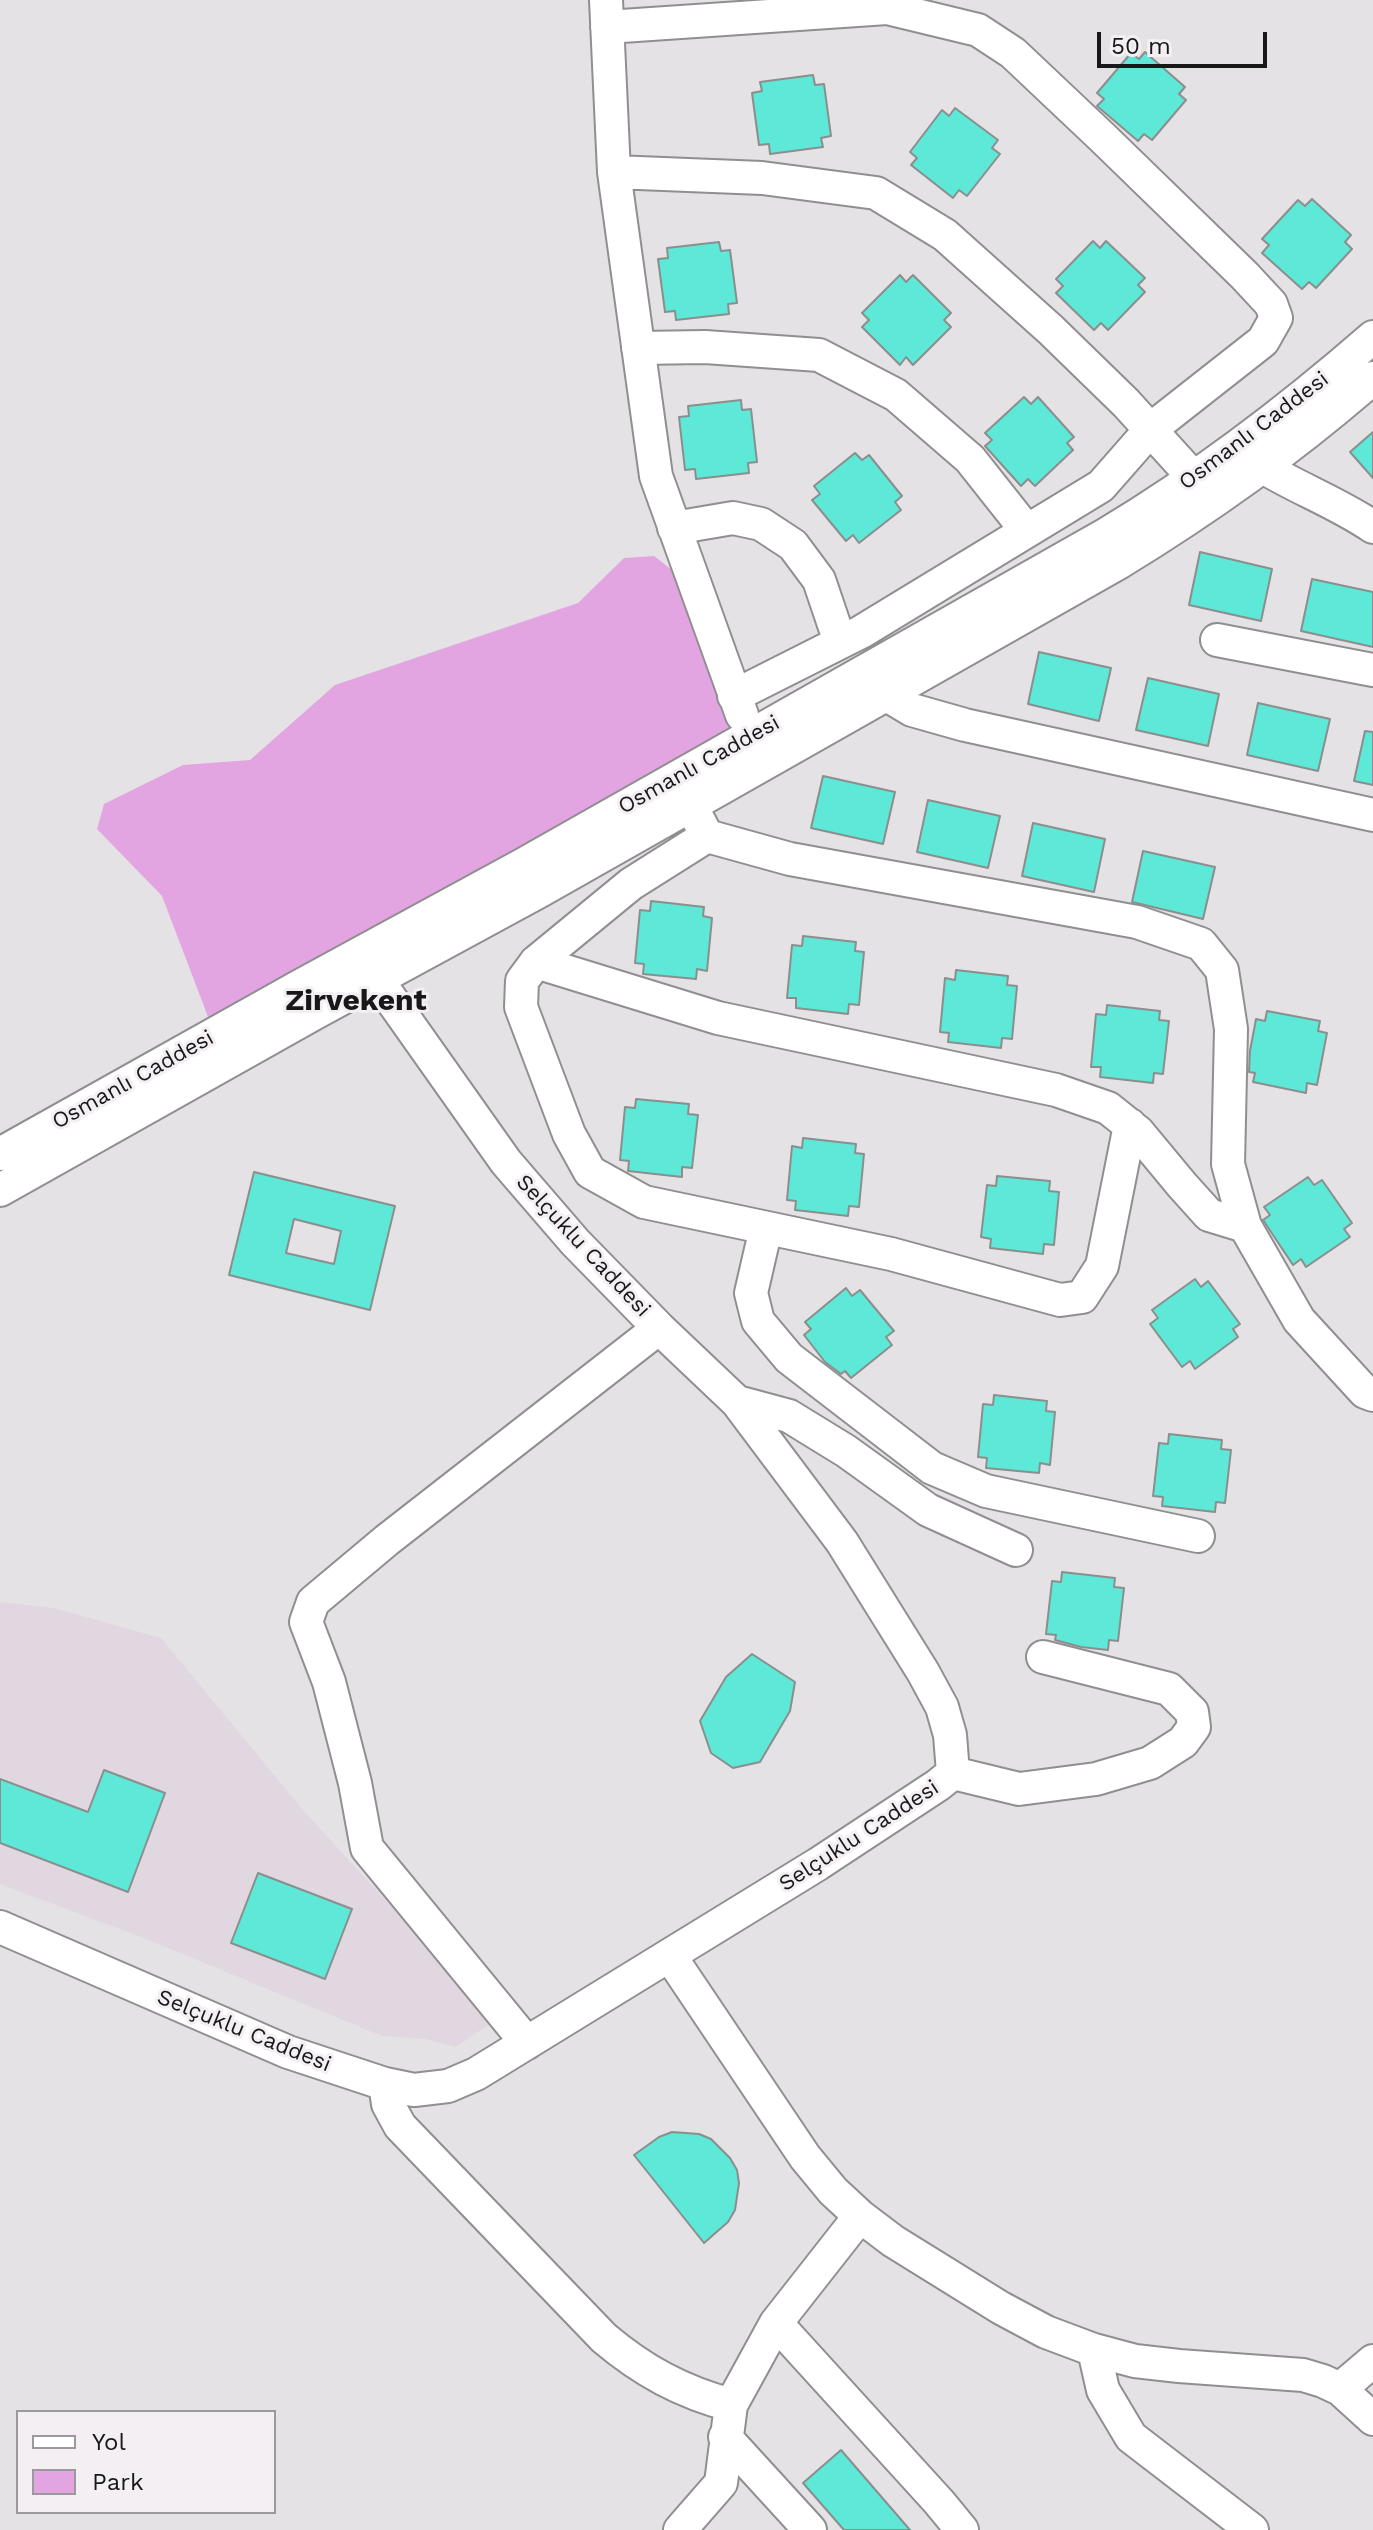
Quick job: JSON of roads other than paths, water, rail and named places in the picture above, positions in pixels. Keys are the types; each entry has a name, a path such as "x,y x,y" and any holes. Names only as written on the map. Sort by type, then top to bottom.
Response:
{"street":[{"path":"734,696 840,642 1101,486 1151,429 1263,341 1276,318 1271,304 1244,275 1013,53 978,30 887,8 607,14 614,172 656,476 734,696 752,736"},
{"path":"614,172 762,178 876,193 945,235 1051,330 1151,429 1195,479"},
{"name":"Osmanlı Caddesi","path":"0,1154 368,967 540,891 683,792 752,736 1105,535 1195,479 1276,419 1373,337"},
{"path":"638,348 705,347 819,355 896,395 970,459 1027,531"},
{"name":"Osmanlı Caddesi","path":"683,792 887,695 1167,534 1295,444 1373,378"},
{"path":"1263,467 1373,527"},
{"path":"674,528 733,518 761,524 793,545 819,580 840,642"},
{"path":"1217,640 1373,670"},
{"path":"887,695 912,710 965,725 1373,815"},
{"path":"683,792 707,836 790,859 1137,922 1201,944 1222,970 1231,1029 1228,1164 1245,1226 1299,1320 1365,1392 1373,1395"},
{"path":"707,836 631,884 536,962 522,981 521,1007 569,1134 590,1172 644,1202 891,1254 1060,1300 1082,1297 1102,1266 1130,1125"},
{"path":"536,962 718,1018 1056,1090 1108,1108 1130,1125 1209,1215 1245,1226"},
{"name":"Osmanlı Caddesi","path":"0,1190 368,967"},
{"name":"Selçuklu Caddesi","path":"0,1927 288,2052 385,2084 414,2090 448,2086 476,2074 670,1956 818,1864 953,1773 950,1735 942,1707 842,1542 737,1402 575,1242 506,1162 368,967"},
{"path":"766,1228 751,1293 758,1321 789,1358 932,1468 986,1491 1198,1536"},
{"path":"527,2043 367,1848 355,1783 329,1682 306,1622 313,1602 387,1540 659,1328"},
{"path":"737,1402 789,1416 846,1451 928,1510 1016,1550"},
{"path":"953,1773 1019,1789 1096,1779 1150,1763 1183,1742 1194,1727 1192,1712 1169,1689 1043,1657"},
{"path":"670,1956 805,2157 833,2191 893,2241 1001,2308 1046,2332 1094,2350 1135,2361 1303,2375 1340,2389 1373,2419"},
{"path":"385,2084 388,2104 400,2126 604,2338 653,2375 678,2388 731,2405"},
{"path":"680,2530 721,2483 731,2405 776,2323 860,2216"},
{"path":"776,2323 962,2530"},
{"path":"1094,2350 1103,2390 1131,2437 1252,2530"},
{"path":"1340,2389 1373,2361"},
{"path":"725,2437 810,2530"}],"district":[{"name":"Zirvekent","path":"356,1001"}]}
